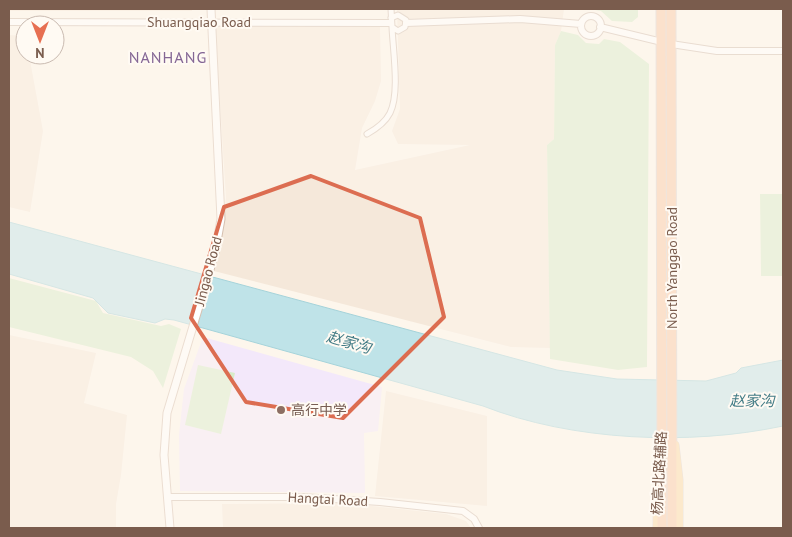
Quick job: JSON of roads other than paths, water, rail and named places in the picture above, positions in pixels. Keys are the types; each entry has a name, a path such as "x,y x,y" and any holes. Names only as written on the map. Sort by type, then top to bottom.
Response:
{"highway":[{"name":"North Yanggao Road","path":"662,9 666,43 672,231 672,528"},
{"name":"North Yanggao Road","path":"662,528 662,231 666,43 671,9"}],"main road":[{"name":"Jingao Road","path":"170,528 165,473 165,441 170,399 215,253 221,199 211,9"},
{"name":"杨高北路辅路","path":"656,528 656,480 662,419"},
{"name":"杨高北路辅路","path":"672,419 679,480 679,528"}],"street":[{"path":"367,134 384,122 393,106 395,94 391,9"},
{"path":"391,23 400,15 406,22"},
{"path":"592,16 598,19 600,27 598,33 589,36 582,30 580,24 583,19 592,16"},
{"path":"406,22 520,19 580,24"},
{"name":"Shuangqiao Road","path":"9,22 391,23"},
{"path":"391,23 401,30 406,22"},
{"path":"600,27 666,43 724,51 783,51"},
{"name":"Hangtai Road","path":"168,497 295,497 380,502 463,511 474,519 479,528"}],"water":[{"name":"赵家沟","path":"9,222 557,370 617,379 706,381 736,373 741,368 783,360 783,426 747,432 670,438 631,437 554,427 174,320 165,319 155,323 108,313 93,298 9,274"}],"place":[{"name":"高行中学","path":"281,410"}],"district":[{"name":"NANHANG","path":"168,57"}]}
